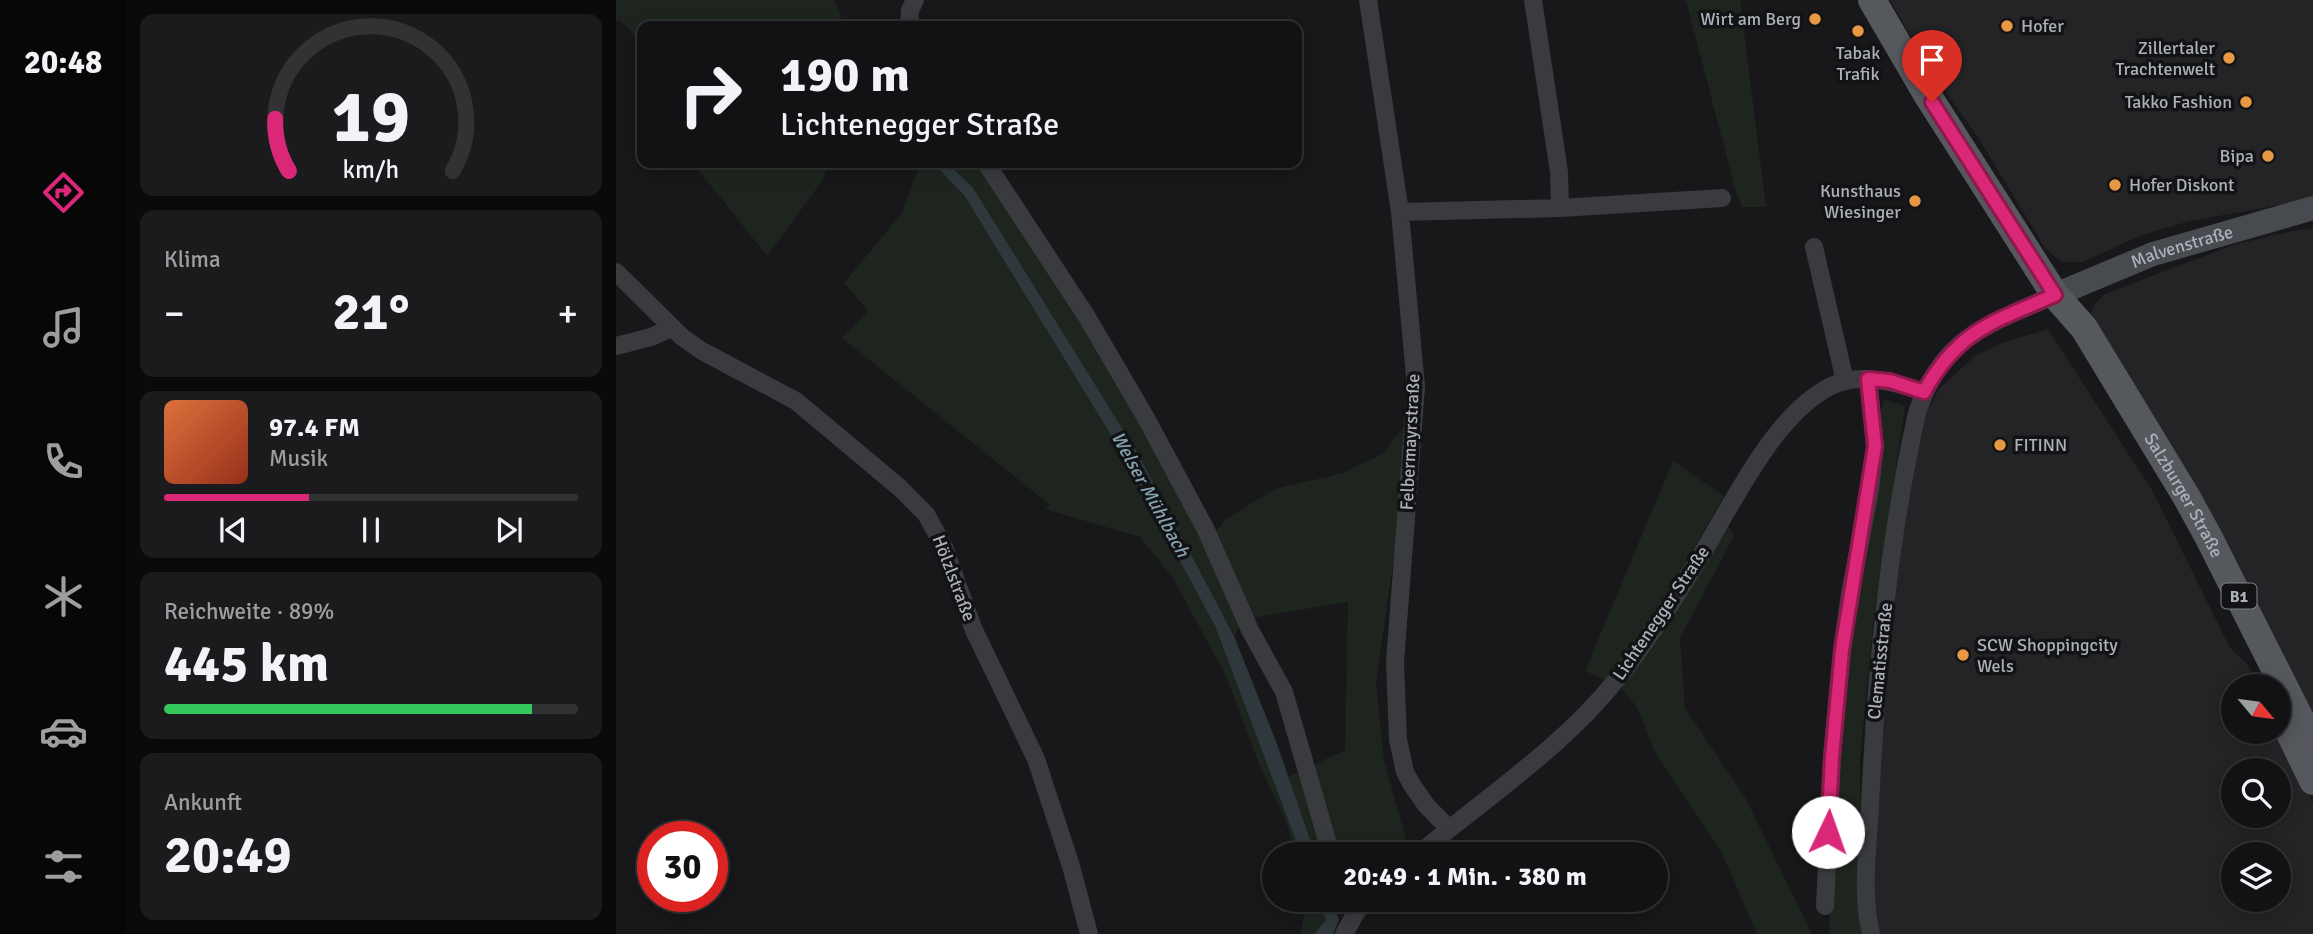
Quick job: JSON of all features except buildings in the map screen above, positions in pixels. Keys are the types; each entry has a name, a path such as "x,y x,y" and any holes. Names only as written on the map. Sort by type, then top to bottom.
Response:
{"main road":[{"name":"Salzburger Straße","path":"1872,0 1928,96 2055,295 2084,328 2186,496 2313,744"},
{"name":"Salzburger Straße","path":"2055,295 2071,340 2183,525 2260,674"},
{"path":"2291,737 2313,781"}],"street":[{"path":"909,21 910,10 915,0"},
{"name":"Felbermayrstraße","path":"1368,0 1400,212 1416,387 1396,639 1398,740 1405,772 1412,785 1448,829"},
{"path":"1533,0 1559,172 1560,208"},
{"path":"989,168 1087,317 1146,418 1206,530 1250,630 1284,692 1328,842"},
{"path":"1400,212 1560,208 1722,198"},
{"name":"Malvenstraße","path":"2055,295 2153,254 2313,208"},
{"path":"1814,247 1845,381"},
{"name":"Hölzlstraße","path":"616,272 671,328 702,351 804,407 914,500 926,514 944,547 973,628 1036,760 1071,866 1089,934"},
{"path":"1924,392 1940,365 1963,341 1986,324 2055,295"},
{"path":"616,346 651,337 671,328"},
{"path":"1825,906 1832,757 1842,650 1875,446 1868,379"},
{"name":"Lichtenegger Straße","path":"1433,842 1558,741 1616,681 1664,614 1765,450 1799,408 1831,386 1845,381 1890,381 1924,392"},
{"name":"Clematisstraße","path":"1871,934 1866,898 1874,703 1894,542 1910,443 1924,392"},
{"path":"1344,934 1353,912"}],"shaded area":[{"path":"616,0 834,0 842,21 637,21 637,37 619,20 616,22"},
{"path":"1686,0 1740,0 1766,207 1742,207"},
{"path":"1890,0 2313,0 2313,199 2190,221 2142,235 2082,262 2062,262 2045,248 1979,139 1929,68"},
{"path":"697,168 826,168 822,181 767,256"},
{"path":"919,168 938,168 964,195 1125,458 1215,626 1296,842 1293,842 1260,766 1226,676 1173,578 1140,537 1045,509 1050,505 842,338 868,311 844,283 901,214"},
{"path":"950,168 980,168 1072,307 1165,462 1206,544 1225,520 1275,489 1343,473 1382,454 1407,423 1395,549 1376,682 1384,760 1406,839 1403,842 1311,842 1288,777 1345,750 1348,602 1245,619 1234,636 1138,454 1032,285"},
{"path":"2313,228 2313,723 2291,683 2291,674 2286,674 2090,319 2093,306 2105,294 2236,244"},
{"path":"2048,329 2153,492 2230,648 2248,665 2252,674 2221,674 2221,744 2285,744 2313,804 2313,934 1878,934 1873,918 1882,709 1893,595 1912,468 1922,422 1939,389 1975,356 2002,343"},
{"path":"1885,400 1905,406 1874,614 1860,759 1862,934 1829,934 1838,735 1852,605 1882,460 1884,435 1878,414"},
{"path":"1673,461 1724,496 1638,637 1604,680 1585,671"},
{"path":"1726,523 1734,536 1680,638 1685,708 1746,799 1812,934 1757,934 1721,851 1655,752 1637,707 1619,686"},
{"path":"1304,912 1323,912 1326,920 1314,934 1301,934"}],"water":[{"name":"Welser Mühlbach","path":"938,168 952,168 973,188 1138,454 1234,636 1277,744 1311,842 1296,842 1215,626 1125,458 964,195"},
{"path":"1323,912 1336,912 1339,920 1333,934 1314,934 1326,920"}],"place":[{"name":"Wirt am Berg","path":"1815,19"},
{"name":"Hofer","path":"2007,26"},
{"name":"Tabak Trafik","path":"1858,31"},
{"name":"Zillertaler Trachtenwelt","path":"2229,58"},
{"name":"Takko Fashion","path":"2246,102"},
{"name":"Bipa","path":"2268,156"},
{"name":"Hofer Diskont","path":"2115,185"},
{"name":"Kunsthaus Wiesinger","path":"1915,201"},
{"name":"FITINN","path":"2000,445"},
{"name":"SCW Shoppingcity Wels","path":"1963,655"}],"route":[{"path":"1828,832 1842,650 1870,491 1875,446 1868,379 1890,381 1924,392 1933,374 1963,341 1986,324 2055,295 1932,102"}]}
